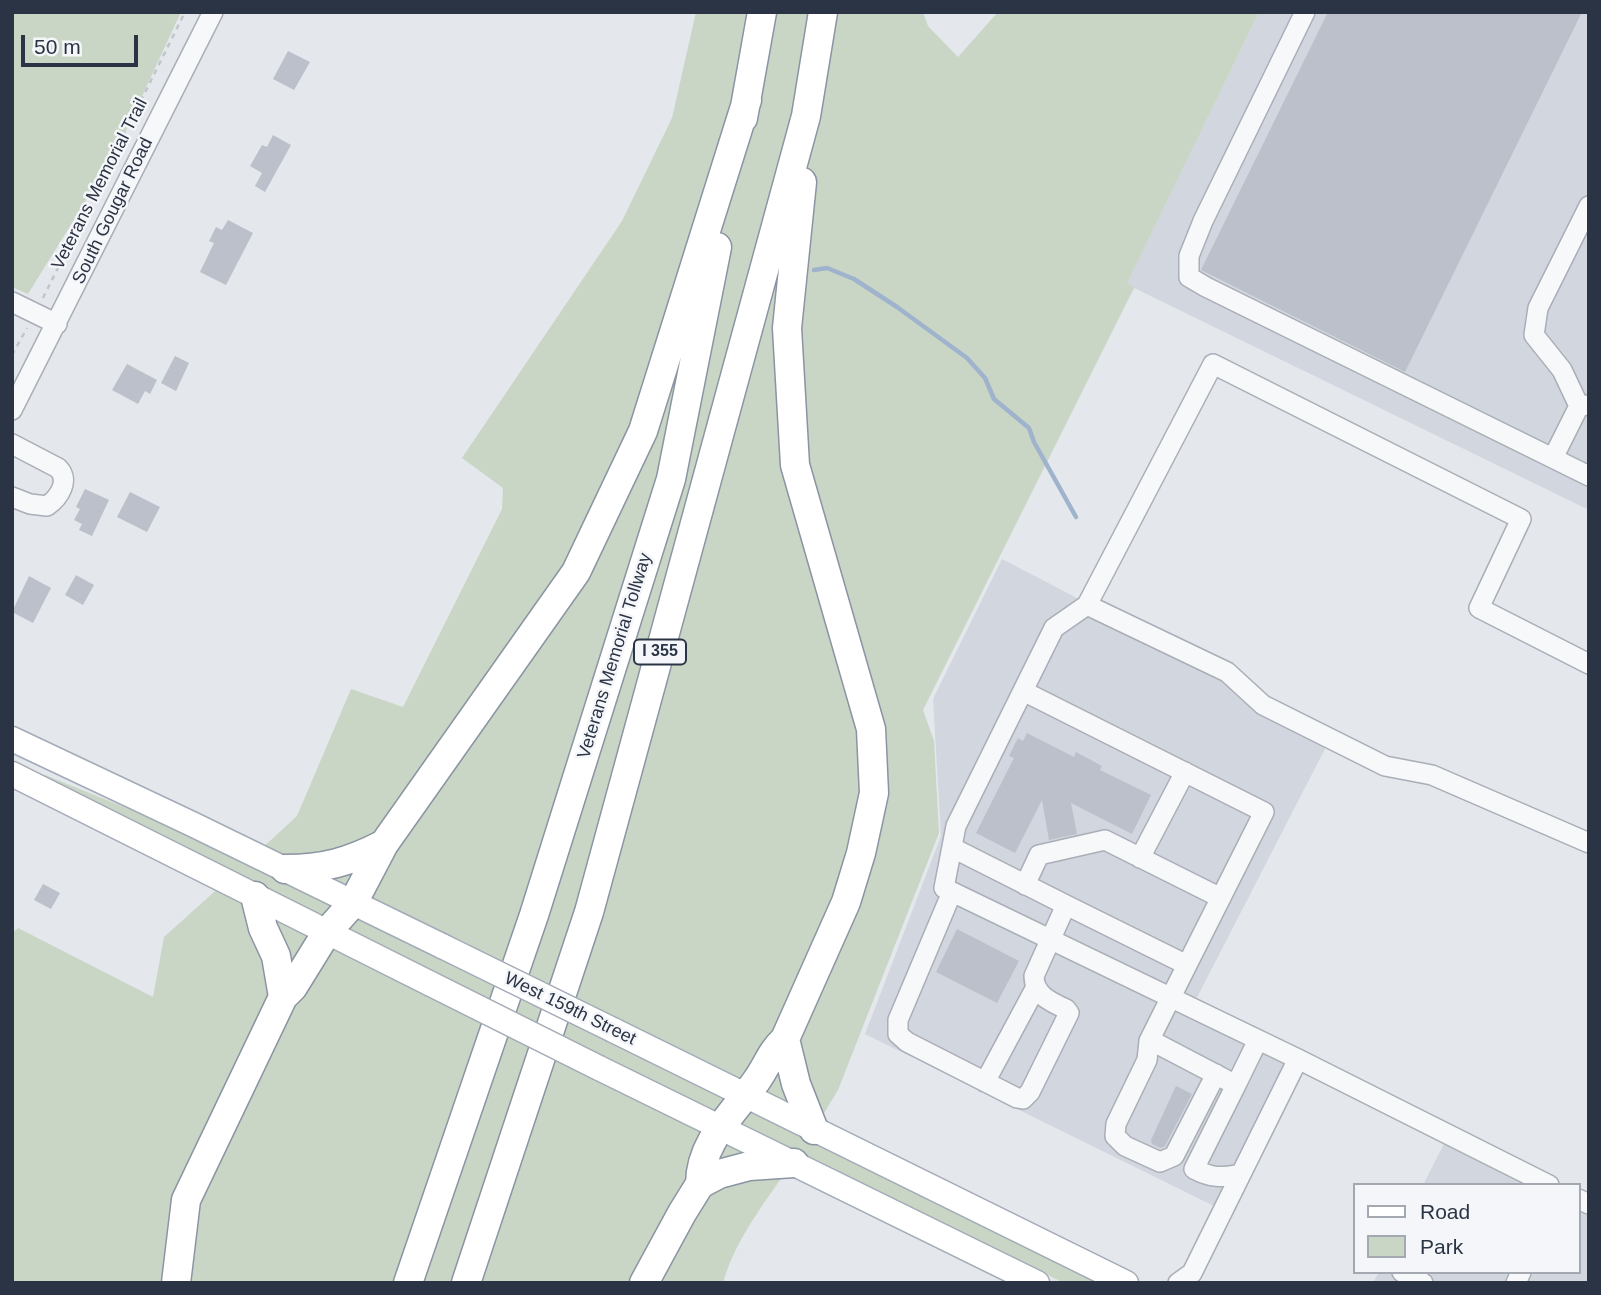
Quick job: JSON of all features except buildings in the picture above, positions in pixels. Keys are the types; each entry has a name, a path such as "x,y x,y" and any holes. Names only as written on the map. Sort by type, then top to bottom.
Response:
{"highway":[{"name":"Veterans Memorial Tollway","path":"408,1283 534,915 671,479 747,100 762,12"},
{"name":"I 355","path":"466,1283 589,912 806,116 823,12"},
{"path":"700,1184 700,1172 720,1126 757,1080 773,1050 785,1039 846,901 861,853 874,793 871,729 795,465 788,328 812,82"},
{"path":"176,1283 186,1200 284,997 327,932 353,903 384,844 576,572 643,431 747,100"},
{"path":"285,869 325,867 355,859 384,844"},
{"path":"255,896 263,928 275,956 284,997"},
{"path":"785,1039 796,1084 814,1130"},
{"path":"644,1283 700,1184 719,1174 749,1166 794,1163"}],"main road":[{"name":"West 159th Street","path":"12,739 285,869 1126,1283"},
{"path":"12,774 599,1068 1037,1283"}],"street":[{"name":"South Gougar Road","path":"12,410 212,12"},
{"path":"1305,12 1203,221 1189,256 1189,277 1589,476"},
{"path":"1553,458 1584,405 1562,370 1534,335 1538,308 1589,206"},
{"path":"12,302 57,324"},
{"path":"1545,1183 944,888 956,826 1054,628 1087,605 1213,364 1521,519 1479,608 1589,664"},
{"path":"12,444 58,468 65,480 55,499 47,506 12,496"},
{"path":"1087,605 1227,672 1264,705 1385,766 1432,775 1589,843"},
{"path":"1023,691 1264,812 1150,1040 1147,1060 1116,1124 1115,1136 1125,1146 1160,1162 1174,1156 1216,1074"},
{"path":"1140,858 1185,772"},
{"path":"1025,885 1039,855 1105,840 1221,898"},
{"path":"953,848 1187,965"},
{"path":"952,892 898,1020 898,1034 907,1042 1023,1099 1030,1092 1069,1013 1041,996 1034,976 1066,905"},
{"path":"985,1082 1036,987"},
{"path":"1150,1040 1236,1085"},
{"path":"1241,1174 1224,1178 1209,1177 1194,1169 1258,1040"},
{"path":"1188,1279 1297,1059"},
{"path":"1209,1177 1225,1206"},
{"path":"1406,1274 1423,1283"}],"path":[{"name":"Veterans Memorial Trail","path":"12,355 185,12"}],"shaded area":[{"path":"1259,12 1589,12 1589,510 1126,284"},
{"path":"1002,559 1225,675 1328,743 1190,1011 1293,1061 1218,1208 865,1034 941,836 933,699"},
{"path":"1447,1138 1535,1183 1424,1183"},
{"path":"1580,1206 1589,1210 1589,1283 1373,1283 1378,1274 1580,1274"}],"green space":[{"path":"12,12 181,12 117,150 28,294 12,287"},
{"path":"696,12 923,12 928,26 958,57 998,12 1259,12 1127,283 1134,288 923,710 934,741 939,833 838,1090 809,1138 1102,1283 1062,1282 799,1153 746,1232 723,1283 12,1283 12,933 18,928 153,997 164,937 233,875 44,778 45,775 188,833 247,862 297,816 351,689 403,707 502,509 503,488 462,458 622,221 672,118"}],"waterway":[{"path":"814,270 827,268 854,279 967,358 985,378 994,399 1029,428 1034,442 1076,517"}]}
